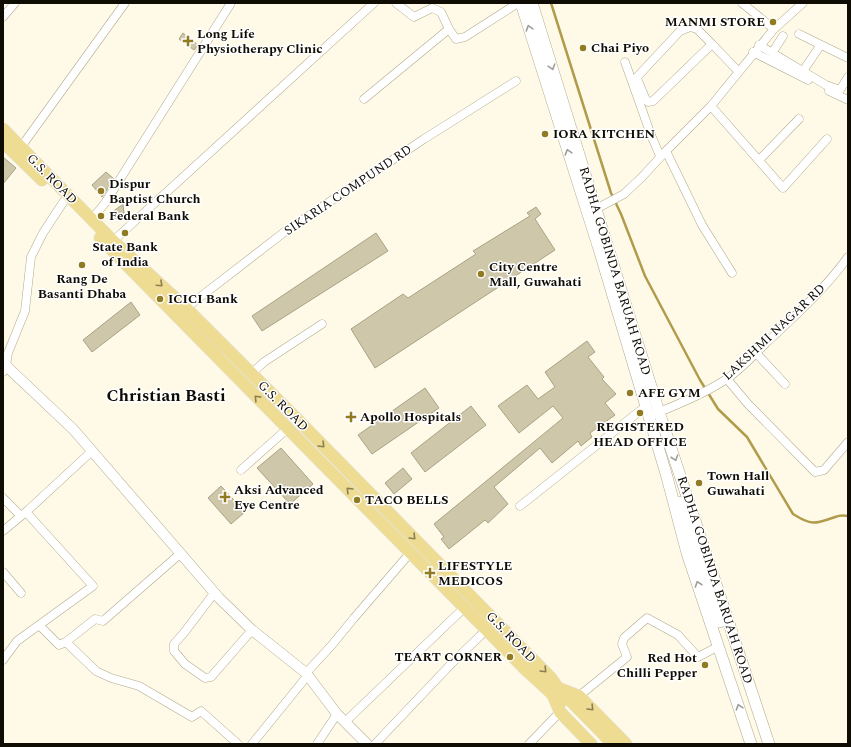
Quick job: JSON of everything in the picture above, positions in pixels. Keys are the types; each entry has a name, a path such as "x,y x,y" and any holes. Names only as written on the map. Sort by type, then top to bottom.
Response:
{"main road":[{"name":"RADHA GOBINDA BARUAH ROAD","path":"521,3 651,411 682,481 729,628 769,744"},
{"name":"RADHA GOBINDA BARUAH ROAD","path":"532,3 596,209 651,411 687,553 751,744"},
{"name":"G.S. ROAD","path":"3,129 113,241 186,308 551,678 555,690"},
{"name":"G.S. ROAD","path":"3,142 543,686 555,690"},
{"path":"682,481 684,512"},
{"path":"669,484 684,512 762,744"},
{"path":"555,690 612,744"},
{"path":"555,690 569,704 602,744"},
{"path":"569,704 591,744"},
{"path":"569,704 626,744"}],"street":[{"path":"3,17 15,3"},
{"path":"21,147 126,3"},
{"path":"92,219 105,203 231,3"},
{"path":"113,241 374,3"},
{"path":"396,3 414,17 432,8 441,12 449,30 456,39 466,37 518,3"},
{"path":"742,3 774,29"},
{"path":"596,209 624,194 711,106 759,45 774,29 803,3"},
{"path":"712,44 653,101 648,102 646,100 637,77 680,31 690,27 697,29 712,44 738,71"},
{"path":"364,100 449,30"},
{"path":"799,34 820,46 848,58"},
{"path":"772,53 783,36"},
{"path":"759,45 836,90 840,90 842,88 848,77"},
{"path":"803,71 820,46"},
{"path":"753,52 848,100"},
{"path":"625,62 651,135 702,225 732,272"},
{"name":"SIKARIA COMPUND RD","path":"186,308 287,230 428,136 516,81"},
{"path":"711,106 783,188 827,139"},
{"path":"759,160 799,119"},
{"path":"64,202 43,233 31,257 24,311 4,367 73,429 215,592 252,630 307,674 341,718 367,744"},
{"name":"LAKSHMI NAGAR RD","path":"520,506 651,411 702,393 727,379 788,323 836,273 848,257"},
{"path":"251,374 264,362 322,324"},
{"path":"756,353 785,384"},
{"path":"727,379 748,404 814,472 824,470 847,447"},
{"path":"242,470 288,429"},
{"path":"3,531 24,514 92,451"},
{"path":"3,498 24,514 93,586 18,641 3,660"},
{"path":"252,744 307,674 411,552"},
{"path":"40,626 59,645 66,642 95,619 103,621 181,553"},
{"path":"3,572 21,593"},
{"path":"215,592 174,644 174,652 185,664 205,678 211,677 252,630"},
{"path":"317,744 341,718 465,607"},
{"path":"529,744 569,704 627,657 622,644 624,638 647,618 678,635 698,657 719,646"},
{"path":"375,744 486,629"},
{"path":"66,642 96,671 111,678 139,686 192,717 201,711 238,744"}],"building":[{"path":"183,33 198,45 194,50 179,39"},
{"path":"3,157 16,168 3,184"},
{"path":"106,172 114,179 102,197 92,185"},
{"path":"123,204 124,213 115,219 111,213"},
{"name":"City Centre Mall, Guwahati","path":"536,207 541,214 535,219 555,250 375,368 351,329 403,294 408,298 476,254 473,251 530,216 527,213"},
{"path":"376,233 388,251 262,331 252,316"},
{"path":"131,302 140,315 92,352 83,340"},
{"path":"587,341 595,352 588,357 604,377 602,379 616,394 605,403 615,415 590,433 592,437 581,446 578,441 552,463 540,448 494,487 508,504 488,523 485,520 449,549 441,539 444,537 434,524 563,418 553,406 519,433 498,406 527,385 538,399 555,387 545,372"},
{"path":"425,388 439,408 372,454 358,435"},
{"path":"471,406 486,425 425,472 411,453"},
{"path":"281,448 313,484 290,504 257,468"},
{"path":"403,468 412,479 394,494 385,483"},
{"path":"221,486 245,512 231,524 208,498"}],"waterway":[{"path":"551,3 611,193 621,214 645,276 700,380 718,409 747,437 793,514 805,521 814,523 843,515 848,516"}],"place":[{"name":"MANMI STORE","path":"773,22"},
{"name":"Long Life Physiotherapy Clinic","path":"188,41"},
{"name":"Chai Piyo","path":"583,48"},
{"name":"IORA KITCHEN","path":"545,134"},
{"name":"Dispur Baptist Church","path":"101,191"},
{"name":"Federal Bank","path":"101,216"},
{"name":"State Bank of India","path":"125,233"},
{"name":"Rang De Basanti Dhaba","path":"82,265"},
{"name":"City Centre Mall, Guwahati","path":"481,274"},
{"name":"ICICI Bank","path":"160,299"},
{"name":"AFE GYM","path":"630,393"},
{"name":"REGISTERED HEAD OFFICE","path":"640,413"},
{"name":"Apollo Hospitals","path":"351,417"},
{"name":"Town Hall Guwahati","path":"699,483"},
{"name":"Aksi Advanced Eye Centre","path":"225,497"},
{"name":"TACO BELLS","path":"357,500"},
{"name":"LIFESTYLE MEDICOS","path":"430,573"},
{"name":"TEART CORNER","path":"510,657"},
{"name":"Red Hot Chilli Pepper","path":"705,665"}],"district":[{"name":"Christian Basti","path":"166,396"}]}
